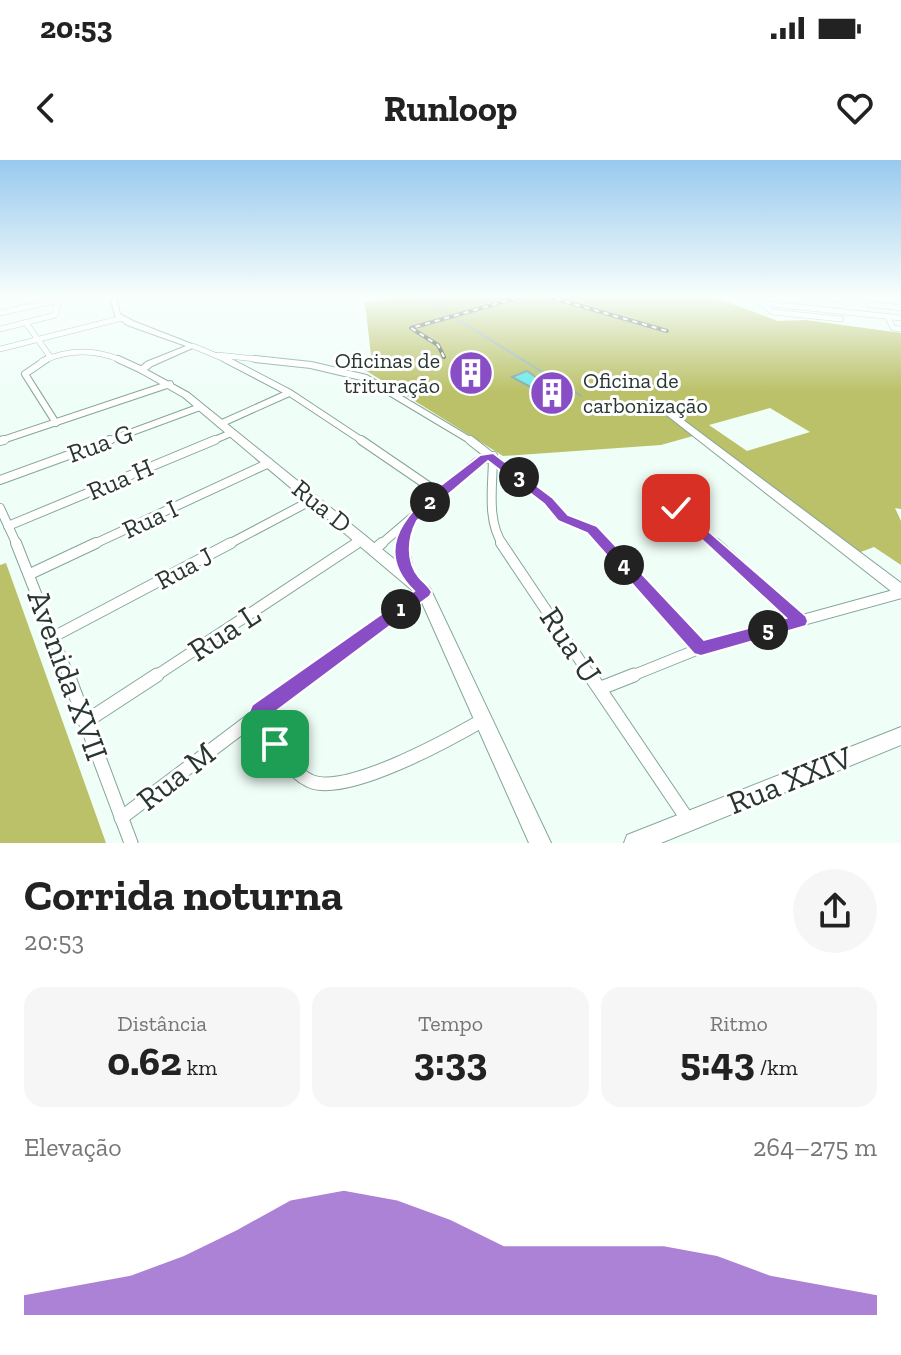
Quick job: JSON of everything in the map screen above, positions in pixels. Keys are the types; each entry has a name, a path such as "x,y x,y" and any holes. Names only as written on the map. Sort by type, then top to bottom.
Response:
{"street":[{"path":"29,328 51,358 35,365 25,374 56,423"},
{"path":"0,349 84,328"},
{"path":"147,328 240,363 440,494"},
{"path":"142,370 149,364 193,346"},
{"name":"Rua D","path":"51,358 98,353 170,384 425,592 540,843"},
{"path":"218,355 283,360 358,375 493,456 548,501 563,518 592,530 701,648"},
{"path":"0,441 170,384"},
{"name":"Rua H","path":"8,526 226,428 289,393"},
{"path":"658,404 899,588"},
{"name":"Rua G","path":"0,480 200,407"},
{"name":"Rua L","path":"85,722 411,518 477,462 493,456"},
{"name":"Rua U","path":"493,456 492,517 496,535 689,821"},
{"name":"Rua I","path":"30,574 269,463"},
{"path":"653,480 676,508 800,621"},
{"name":"Rua J","path":"53,637 314,499"},
{"name":"Avenida XVII","path":"0,508 30,574 131,843"},
{"path":"410,578 401,547 411,518"},
{"path":"601,688 701,648 800,621 899,588"},
{"name":"Rua M","path":"121,818 259,712 425,592"},
{"path":"259,712 275,744 294,767 313,783 332,784 420,755 484,720"},
{"name":"Rua XXIV","path":"635,843 901,736"}],"green space":[{"path":"368,328 864,328 901,333 901,509 895,508 901,521 901,565 874,547 858,553 700,434 661,445 503,456 357,365 371,355","holes":["770,408 810,432 747,451 709,425"]},
{"path":"6,563 106,843 0,843 0,565"}],"building":[{"path":"527,371 568,396 556,401 512,377"}],"waterway":[{"path":"471,328 581,396"}],"railway":[{"path":"411,328 438,345 444,357"},
{"path":"656,328 667,331"}],"place":[{"name":"Oficinas de trituração","path":"471,373"},
{"name":"Oficina de carbonização","path":"552,393"}],"route":[{"path":"275,744 259,712 425,592 410,578 401,547 405,530 411,518 484,458 493,456 548,501 563,518 592,530 701,648 800,621 676,508"}]}
